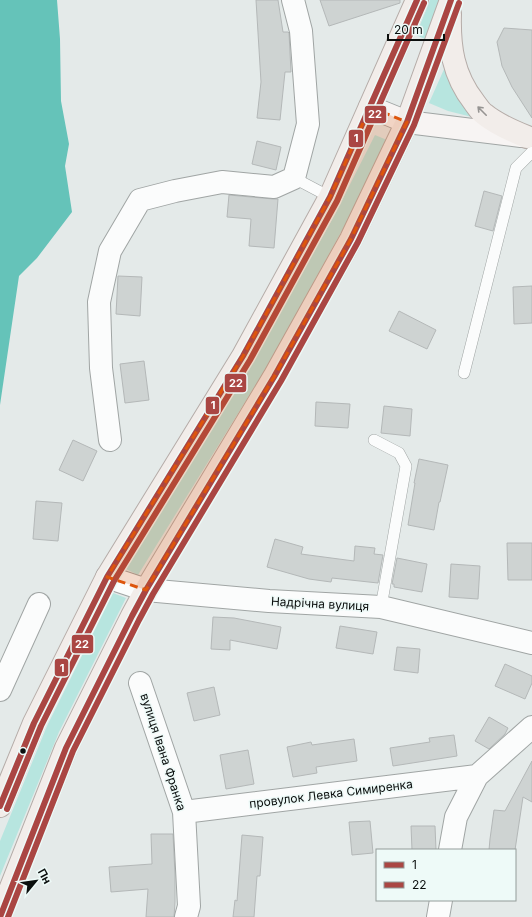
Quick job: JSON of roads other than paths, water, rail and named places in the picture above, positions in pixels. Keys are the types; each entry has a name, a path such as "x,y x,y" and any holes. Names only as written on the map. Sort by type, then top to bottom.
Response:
{"main road":[{"path":"0,806 34,723 107,577 242,356 330,197 416,0"},
{"path":"0,917 66,748 132,616 146,590 274,377 351,239 407,122 451,0"},
{"path":"451,0 450,34 454,65 466,92 483,113 504,127 531,140"}],"street":[{"path":"110,440 101,368 99,302 110,251 140,200 175,191 222,182 274,187 294,178 308,124 301,32 293,0"},
{"path":"370,108 407,122 531,140"},
{"name":"Надрічна вулиця","path":"107,577 146,590 269,601 381,607 532,643"},
{"path":"0,690 39,604"},
{"name":"вулиця Івана Франка","path":"140,683 184,812 189,906 186,917"},
{"path":"450,849 456,817 477,776 532,727"},
{"name":"провулок Левка Симиренка","path":"184,812 477,776"},
{"path":"438,917 441,901"}],"lane":[{"path":"464,373 516,168 531,140"},
{"path":"294,178 330,197"},
{"path":"374,440 400,453 406,466 381,607"}],"water":[{"path":"0,0 57,0 60,39 61,101 69,144 65,166 72,212 37,258 19,276 0,405"}]}
